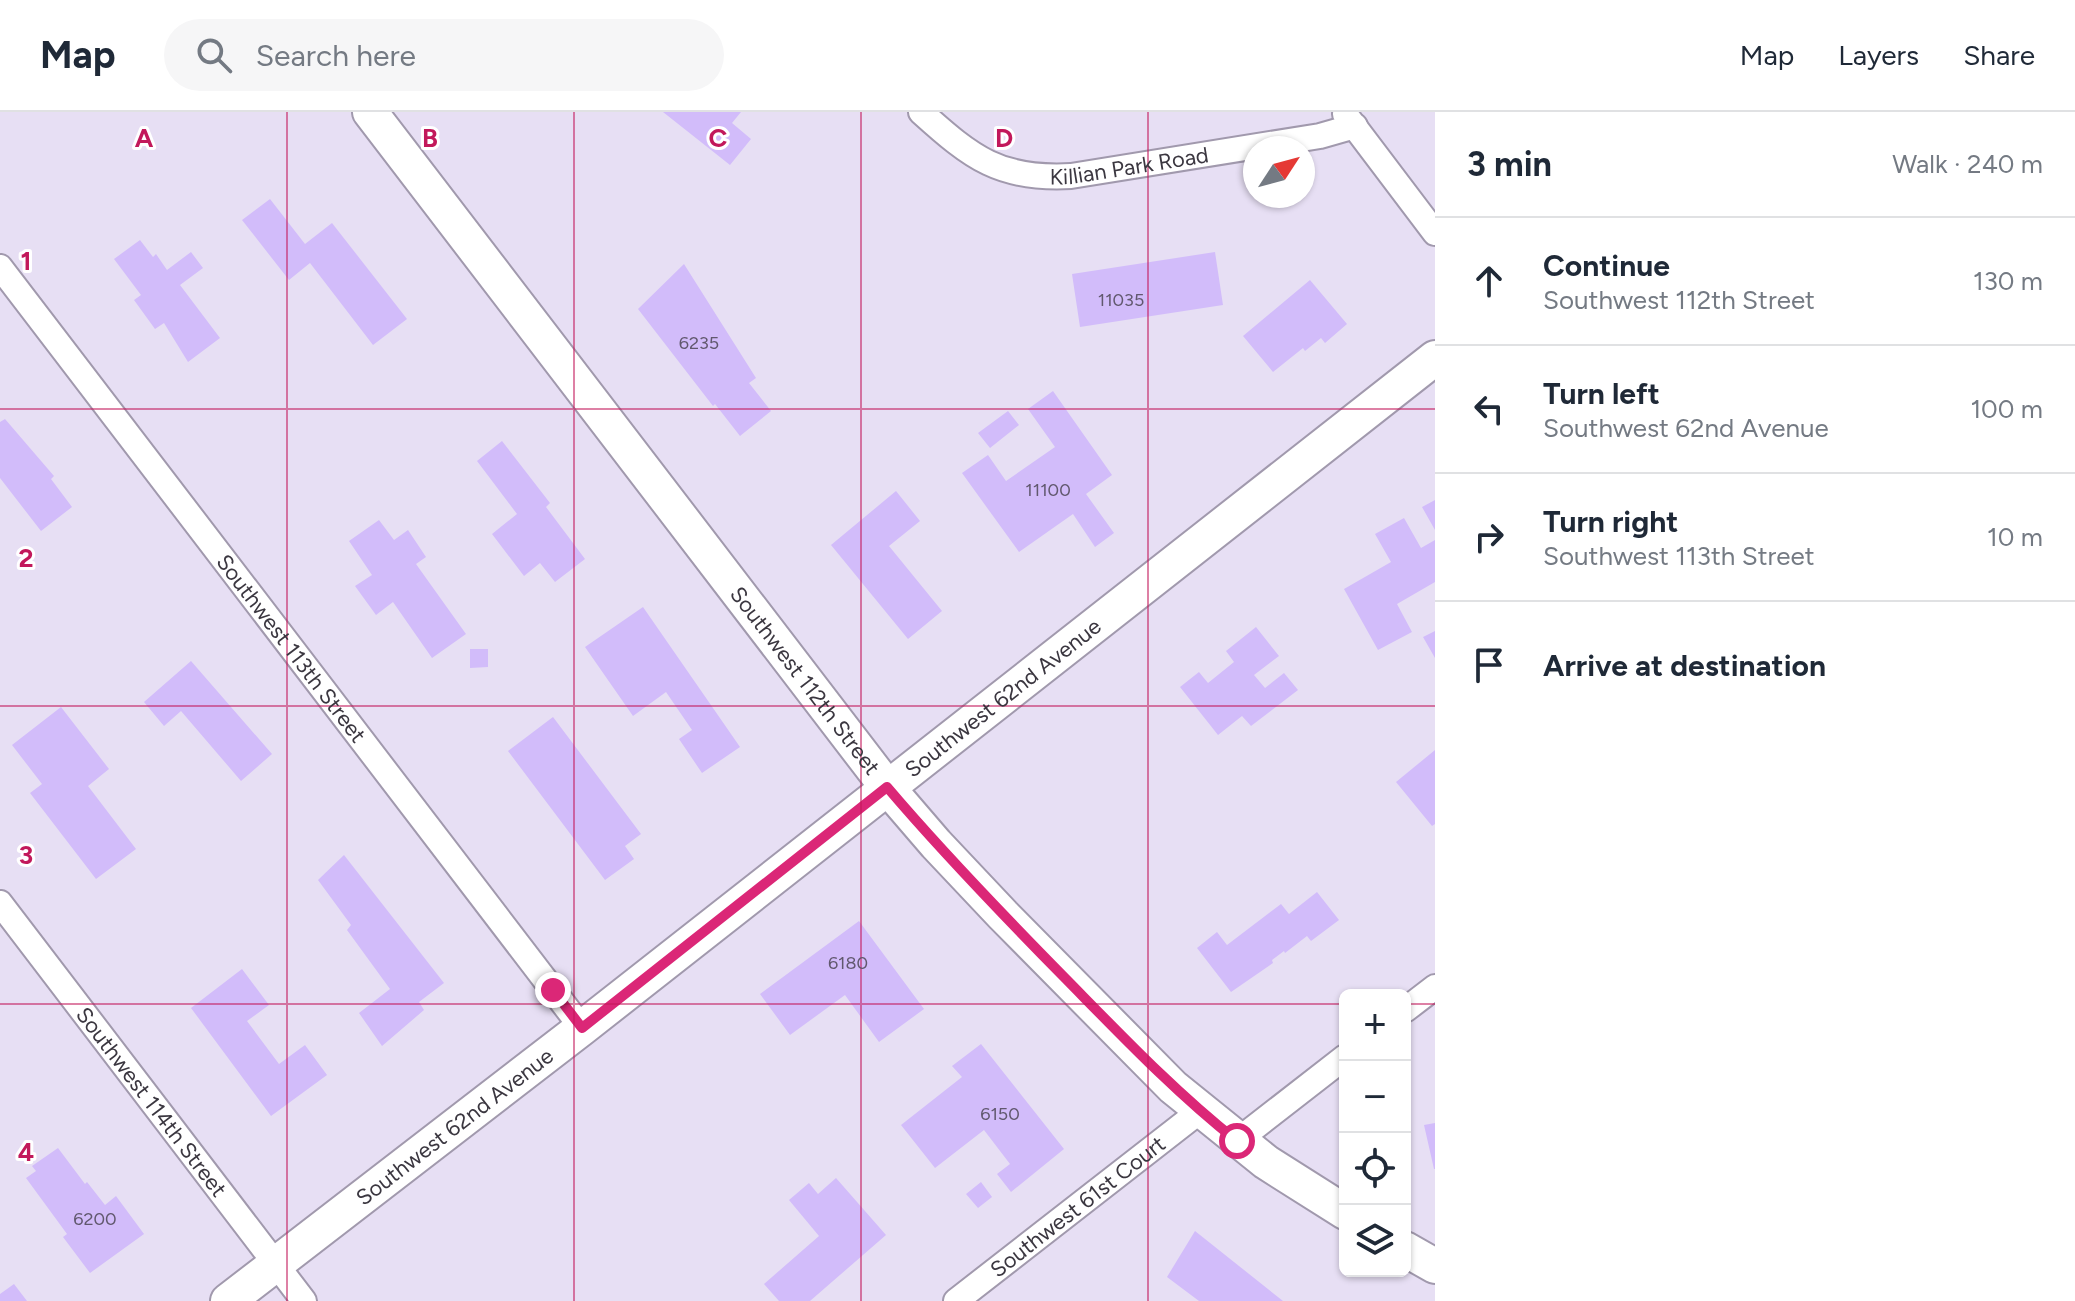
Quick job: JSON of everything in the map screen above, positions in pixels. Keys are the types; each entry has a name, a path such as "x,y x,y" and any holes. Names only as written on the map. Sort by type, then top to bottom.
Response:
{"street":[{"name":"Southwest 112th Street","path":"370,112 887,787 936,844 1129,1045 1200,1111 1237,1141 1339,1208"},
{"name":"Killian Park Road","path":"921,112 986,163 1012,173 1039,178 1071,176 1320,136 1349,119"},
{"path":"1349,119 1435,233"},
{"name":"Southwest 113th Street","path":"0,267 582,1028"},
{"name":"Southwest 62nd Avenue","path":"228,1301 582,1028 1435,358"},
{"name":"Southwest 114th Street","path":"0,903 304,1301"},
{"path":"1411,1005 1435,987"},
{"path":"1237,1141 1340,1061"},
{"name":"Southwest 61st Court","path":"956,1301 1200,1111"},
{"path":"1411,1252 1435,1266"}],"building":[{"path":"663,112 741,112 732,123 751,139 730,165"},
{"path":"270,199 305,244 332,223 407,319 373,345 310,263 289,280 242,220"},
{"path":"140,240 153,257 156,254 167,270 191,252 203,268 180,285 220,338 188,362 164,323 155,329 134,300 141,295 114,259"},
{"path":"1215,252 1223,305 1080,327 1072,274"},
{"path":"684,264 756,378 749,383 771,411 740,436 638,309"},
{"path":"1310,280 1347,324 1325,343 1321,338 1305,351 1303,348 1273,372 1243,336"},
{"path":"1053,391 1112,475 1086,494 1114,533 1095,547 1073,514 1019,552 962,473 988,455 1006,481 1055,447 1028,409"},
{"path":"1008,411 1019,425 990,448 978,433"},
{"path":"5,419 54,476 51,479 72,507 41,531 0,478 0,422"},
{"path":"502,441 550,503 546,507 585,559 555,582 540,563 524,576 492,534 517,514 477,461"},
{"path":"896,491 920,521 889,546 942,611 908,639 831,545"},
{"path":"1435,500 1435,530 1422,507"},
{"path":"1404,518 1421,548 1435,540 1435,582 1397,604 1412,632 1378,650 1344,589 1391,562 1375,534"},
{"path":"379,520 394,540 408,530 426,557 416,564 466,634 432,658 393,602 376,615 355,586 372,575 349,541"},
{"path":"643,607 740,747 702,773 679,739 692,730 666,692 633,716 585,647"},
{"path":"1256,627 1279,656 1254,675 1265,688 1284,673 1298,690 1251,726 1242,716 1218,735 1180,687 1199,672 1208,683 1234,662 1226,651"},
{"path":"1435,631 1435,658 1423,637"},
{"path":"470,649 488,649 488,667 470,668"},
{"path":"191,661 272,754 241,781 181,711 164,726 144,702"},
{"path":"61,707 109,769 88,786 136,849 96,879 30,793 42,784 12,745"},
{"path":"553,717 641,834 625,846 634,859 605,880 508,751"},
{"path":"1435,750 1435,824 1432,826 1396,782"},
{"path":"344,855 444,983 419,1002 424,1010 382,1046 359,1013 390,989 347,930 351,925 318,880"},
{"path":"1317,892 1339,920 1311,941 1307,936 1284,951 1272,960 1273,963 1231,992 1197,948 1217,932 1227,945 1281,904 1289,914"},
{"path":"859,921 924,1009 879,1042 845,995 790,1035 760,994"},
{"path":"242,969 269,1005 247,1021 279,1064 305,1045 327,1075 271,1116 191,1008"},
{"path":"981,1044 1064,1149 1011,1192 997,1174 1010,1164 984,1130 935,1168 901,1125 962,1077 952,1066"},
{"path":"1435,1123 1435,1169 1434,1169 1424,1125"},
{"path":"58,1148 105,1205 116,1196 144,1234 90,1273 63,1237 67,1234 26,1178 36,1171 32,1166"},
{"path":"836,1178 886,1235 810,1301 779,1301 764,1284 819,1236 789,1200 809,1183 818,1194"},
{"path":"981,1182 992,1197 978,1208 966,1194"},
{"path":"1195,1231 1283,1301 1199,1301 1167,1277"},
{"path":"14,1284 27,1301 0,1301 0,1294"}],"route":[{"path":"553,990 582,1028 887,787 936,844 1129,1045 1237,1141"}]}
